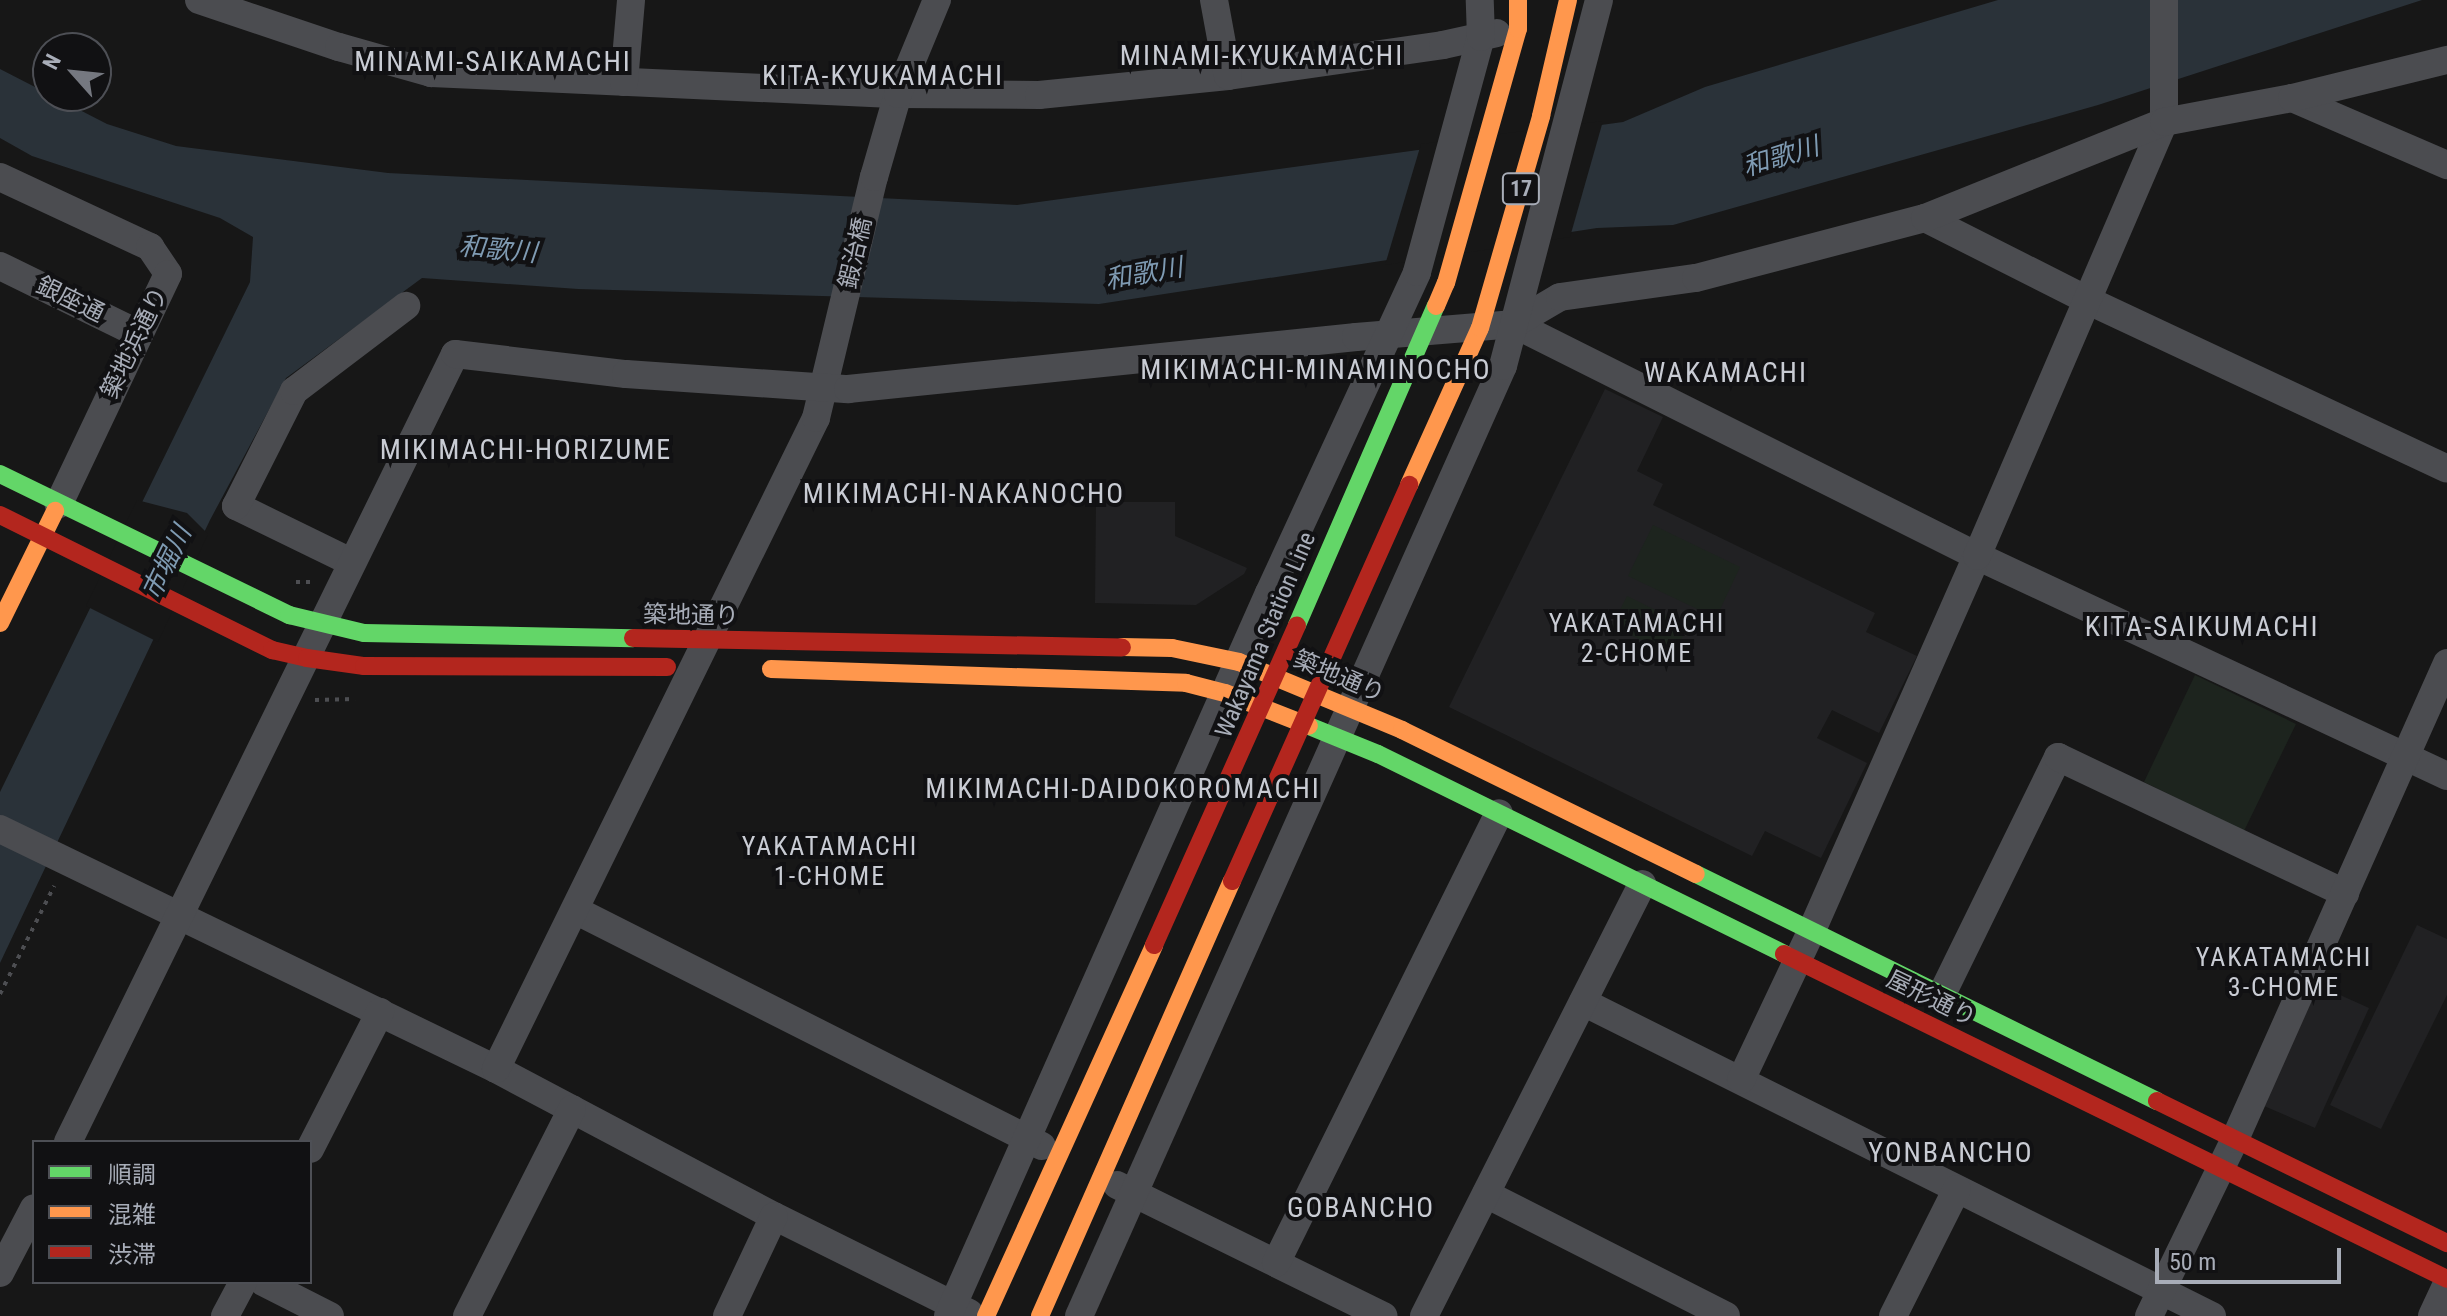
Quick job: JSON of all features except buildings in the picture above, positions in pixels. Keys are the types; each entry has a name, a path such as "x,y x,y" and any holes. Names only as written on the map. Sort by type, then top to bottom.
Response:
{"street":[{"path":"199,0 339,47 431,73 898,94 1039,95 1228,76 1481,37 1518,29 1573,2"},
{"path":"624,82 631,0"},
{"name":"鍜治橋","path":"496,1069 704,658 816,418 826,389 874,177 898,94 937,0"},
{"path":"1214,0 1228,76"},
{"path":"0,829 65,874 180,916 380,1012 496,1069 959,1312 1026,1138 1417,272 1481,37 1480,0"},
{"name":"Wakayama Station Line","path":"986,1316 1275,676 1450,268 1518,29 1518,0"},
{"path":"1079,1316 1503,366 1599,0"},
{"path":"1741,1080 1812,930 2089,301 2165,111 2164,0"},
{"name":"17","path":"1040,1316 1480,328 1573,2"},
{"path":"69,1140 455,354 626,374 826,389 1514,324 1560,297 1696,278 1925,218 2165,111 2292,98 2447,60"},
{"path":"2292,98 2447,165"},
{"name":"築地浜通り","path":"0,177 150,247 168,274 59,504"},
{"path":"1925,218 2089,301 2447,469"},
{"name":"銀座通","path":"0,266 139,334"},
{"path":"351,562 236,506 294,391 406,306"},
{"path":"1514,324 1977,556 2447,776"},
{"name":"築地通り","path":"0,474 289,615 322,625 364,633 704,658"},
{"path":"0,623 59,504"},
{"name":"築地通り","path":"0,515 272,650 307,658 364,666 1172,648 1239,662 1402,730"},
{"path":"2155,1304 2235,1139 2447,663"},
{"path":"757,669 1145,679 1186,683 1225,693 1337,737"},
{"name":"屋形通り","path":"1402,730 2447,1243"},
{"name":"屋形通り","path":"1337,737 1499,813 2447,1282"},
{"path":"1942,994 2058,757 2345,893"},
{"path":"1276,1263 1499,813"},
{"path":"1424,1316 1642,884"},
{"path":"575,910 1059,1154"},
{"path":"1583,1002 1957,1189 2155,1304 2212,1316"},
{"path":"312,1145 380,1012"},
{"path":"467,1316 572,1109"},
{"path":"1102,1178 1383,1316"},
{"path":"1893,1316 1957,1189"},
{"path":"1486,1194 1726,1316"},
{"path":"0,1273 32,1212"},
{"path":"727,1316 774,1216"},
{"path":"2432,1316 2447,1282"},
{"path":"225,1316 242,1284"},
{"path":"267,1284 330,1316"}],"path":[{"path":"0,994 65,874"}],"shaded area":[{"path":"1605,389 1663,417 1637,471 1663,484 1653,505 1875,613 1866,632 1917,656 1879,733 1832,710 1817,738 1867,763 1821,858 1765,831 1752,856 1449,707"},
{"path":"1096,502 1175,502 1175,536 1247,568 1244,574 1196,605 1095,603"},
{"path":"1653,525 1740,567 1716,618 1628,576"},
{"path":"1627,596 1688,626 1673,655 1612,626"},
{"path":"2195,675 2296,724 2244,831 2144,782"},
{"path":"2417,925 2447,939 2447,995 2381,1129 2330,1105"},
{"path":"2318,985 2369,1008 2315,1128 2264,1106"}],"water":[{"path":"1998,0 2422,0 2098,105 1673,225 1597,228 1099,304 578,289 422,278 286,378 210,520 0,963 0,792 250,282 253,237 220,218 32,156 0,138 0,69 32,85 32,112 84,112 107,124 176,146 388,173 1017,205 1623,122 1705,87"}],"pier":[{"path":"1603,121 1570,237 1385,265 1421,144"},
{"path":"137,500 187,513 208,534 158,642 86,606"}],"traffic: fast":[{"path":"1297,625 1436,306"},
{"path":"0,474 289,615 364,633 633,638"},
{"path":"1309,726 1378,754 1784,954"},
{"path":"1696,874 2157,1101"}],"traffic: slow":[{"path":"1436,306 1446,283 1518,29 1518,0"},
{"path":"1409,485 1480,328 1541,116 1568,0"},
{"path":"0,623 55,511"},
{"path":"1122,647 1172,648 1239,662 1402,730 1696,874"},
{"path":"771,669 1186,683 1225,693 1309,726"},
{"path":"1040,1316 1232,881"},
{"path":"986,1316 1154,945"}],"traffic: jam":[{"path":"1232,881 1409,485"},
{"path":"0,515 272,650 307,658 364,666 667,667"},
{"path":"1154,945 1297,625"},
{"path":"633,638 1122,647"},
{"path":"1784,954 2447,1279"},
{"path":"2157,1101 2447,1243"}],"district":[{"name":"MINAMI-KYUKAMACHI","path":"1262,56"},
{"name":"MINAMI-SAIKAMACHI","path":"493,62"},
{"name":"KITA-KYUKAMACHI","path":"883,76"},
{"name":"MIKIMACHI-MINAMINOCHO","path":"1316,370"},
{"name":"WAKAMACHI","path":"1726,373"},
{"name":"MIKIMACHI-HORIZUME","path":"526,450"},
{"name":"MIKIMACHI-NAKANOCHO","path":"964,494"},
{"name":"KITA-SAIKUMACHI","path":"2202,627"},
{"name":"YAKATAMACHI 2-CHOME","path":"1637,639"},
{"name":"MIKIMACHI-DAIDOKOROMACHI","path":"1123,789"},
{"name":"YAKATAMACHI 1-CHOME","path":"830,862"},
{"name":"YAKATAMACHI 3-CHOME","path":"2284,973"},
{"name":"YONBANCHO","path":"1951,1153"},
{"name":"GOBANCHO","path":"1361,1208"}],"water label":[{"name":"和歌川","path":"1781,157"},
{"name":"和歌川","path":"498,250"},
{"name":"和歌川","path":"1144,274"},
{"name":"市堀川","path":"167,563"}]}
